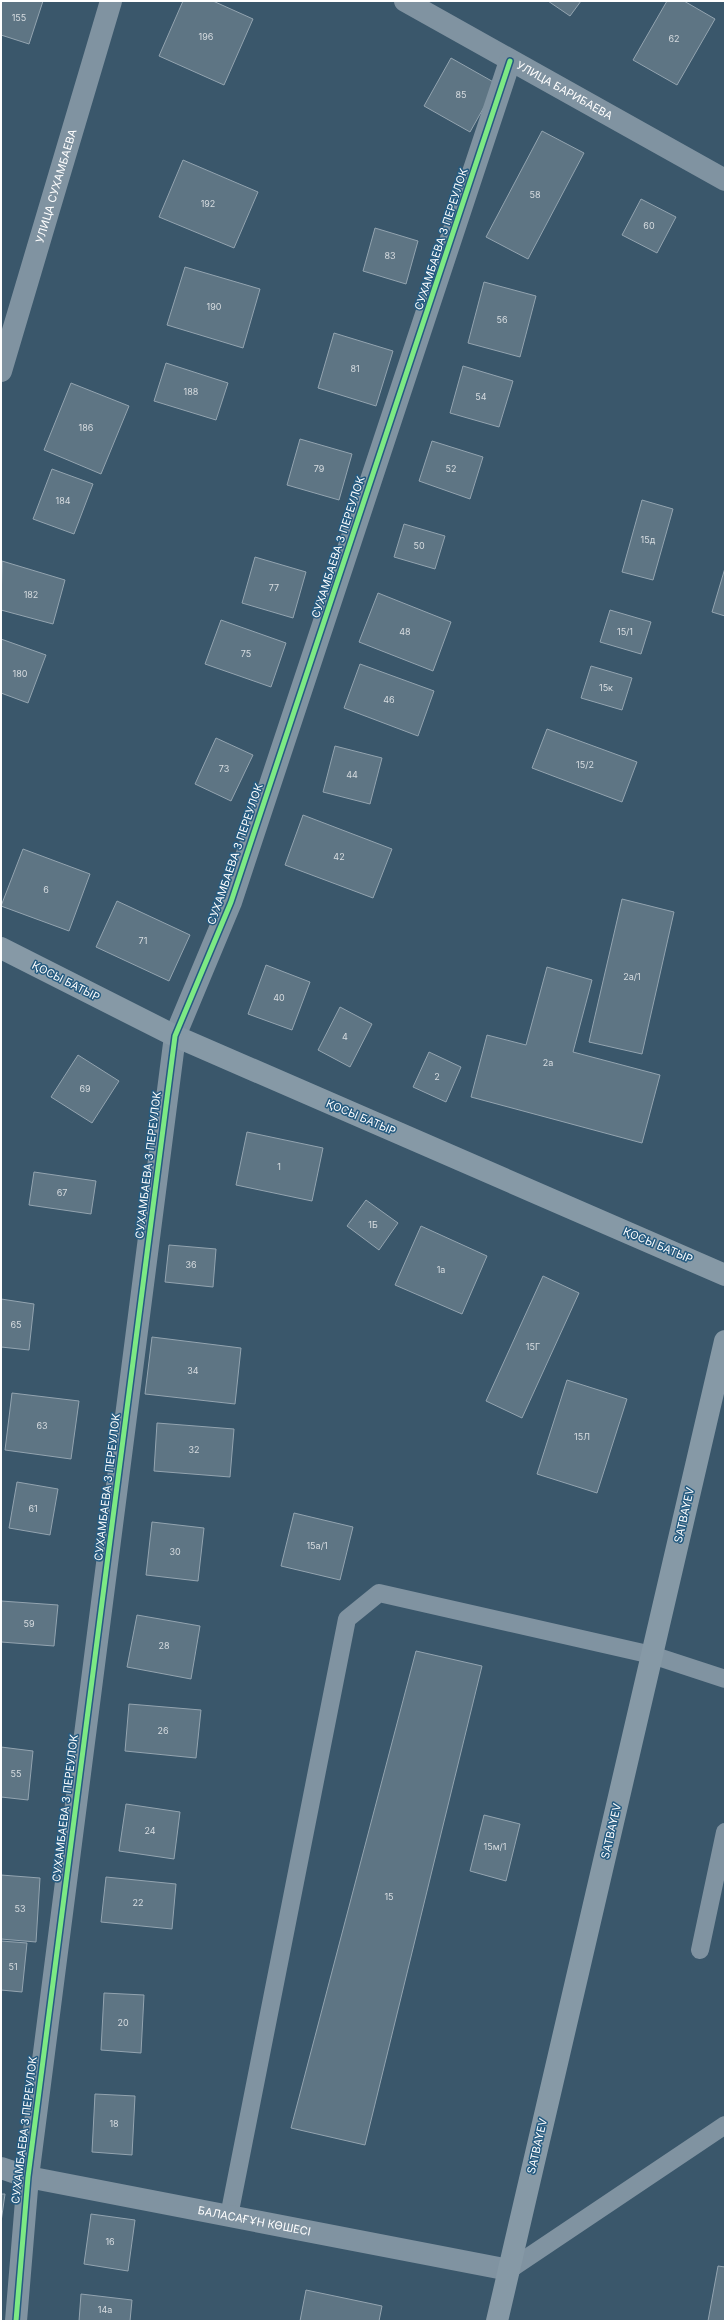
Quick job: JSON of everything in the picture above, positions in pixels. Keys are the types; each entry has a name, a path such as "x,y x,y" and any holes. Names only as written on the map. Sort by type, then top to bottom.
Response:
{"street":[{"name":"УЛИЦА СУХАМБАЕВА","path":"1,371 111,1"},
{"name":"УЛИЦА БАРИБАЕВА","path":"405,1 725,180"},
{"name":"СУХАМБАЕВА 3 ПЕРЕУЛОК","path":"16,2321 28,2177 175,1036 233,895 510,61"},
{"name":"ҚОСЫ БАТЫР","path":"1,948 175,1036 725,1275"},
{"name":"SATBAYEV","path":"497,2321 725,1341"},
{"name":"БАЛАСАҒҰН КӨШЕСІ","path":"1,2168 28,2177 509,2270"}],"lane":[{"path":"229,2216 347,1619 378,1593 652,1656 725,1678"},
{"path":"700,1950 725,1832"},
{"path":"509,2270 725,2125"}],"building":[{"path":"1,1 43,1 29,44 1,35"},
{"path":"183,1 213,1 253,19 224,85 159,56"},
{"path":"548,1 581,1 570,16"},
{"path":"667,1 684,1 715,19 677,85 633,60"},
{"path":"451,58 497,84 470,132 424,106"},
{"path":"542,131 584,153 528,259 486,237"},
{"path":"183,160 258,192 234,248 159,217"},
{"path":"641,199 676,217 657,253 622,235"},
{"path":"375,228 418,241 406,284 363,271"},
{"path":"185,267 260,289 243,348 167,325"},
{"path":"484,282 536,296 520,357 468,343"},
{"path":"334,333 393,351 376,406 318,388"},
{"path":"166,363 228,383 216,420 154,401"},
{"path":"463,366 513,381 499,427 450,413"},
{"path":"71,383 129,406 101,474 44,450"},
{"path":"300,439 352,454 339,500 287,485"},
{"path":"432,441 483,457 470,499 419,481"},
{"path":"52,469 93,484 74,534 33,519"},
{"path":"642,500 673,509 653,580 622,572"},
{"path":"404,524 445,536 435,569 394,557"},
{"path":"255,557 306,572 293,618 242,603"},
{"path":"2,561 65,580 53,624 1,610"},
{"path":"725,568 725,616 712,612"},
{"path":"378,593 451,622 433,671 359,642"},
{"path":"610,610 651,622 641,654 600,642"},
{"path":"221,620 286,643 271,687 205,664"},
{"path":"1,639 46,655 28,703 1,693"},
{"path":"360,664 434,691 418,736 344,708"},
{"path":"591,666 632,678 622,710 581,698"},
{"path":"547,729 637,762 622,802 532,768"},
{"path":"216,738 253,755 231,801 195,784"},
{"path":"335,746 382,758 370,804 323,792"},
{"path":"303,815 392,849 373,898 285,865"},
{"path":"23,849 90,874 69,931 1,906"},
{"path":"622,899 674,912 642,1054 589,1042"},
{"path":"117,901 190,935 169,981 96,947"},
{"path":"266,965 310,982 292,1030 248,1014"},
{"path":"547,967 592,980 573,1052 660,1075 642,1143 471,1097 487,1035 526,1045"},
{"path":"340,1007 372,1024 350,1067 318,1050"},
{"path":"429,1052 461,1067 446,1102 413,1087"},
{"path":"78,1055 119,1081 92,1123 51,1097"},
{"path":"247,1132 323,1148 312,1201 236,1185"},
{"path":"34,1172 96,1181 91,1214 29,1205"},
{"path":"366,1200 398,1223 379,1250 347,1226"},
{"path":"421,1226 487,1256 462,1314 395,1285"},
{"path":"169,1245 216,1249 213,1287 165,1282"},
{"path":"543,1276 579,1293 522,1418 486,1401"},
{"path":"1,1299 34,1304 29,1350 1,1347"},
{"path":"152,1337 241,1348 235,1404 145,1394"},
{"path":"567,1380 627,1399 597,1493 537,1474"},
{"path":"12,1393 79,1401 71,1459 5,1450"},
{"path":"157,1423 234,1429 230,1477 154,1471"},
{"path":"17,1482 58,1489 50,1535 9,1528"},
{"path":"294,1513 353,1527 340,1580 281,1566"},
{"path":"152,1522 204,1528 198,1581 146,1575"},
{"path":"1,1601 58,1605 54,1646 1,1642"},
{"path":"137,1615 200,1626 191,1679 127,1667"},
{"path":"416,1651 482,1666 365,2145 291,2128"},
{"path":"129,1704 201,1710 196,1758 125,1751"},
{"path":"1,1747 33,1751 28,1800 1,1797"},
{"path":"126,1804 180,1812 174,1859 119,1851"},
{"path":"484,1815 520,1824 506,1881 470,1871"},
{"path":"1,1875 40,1878 36,1942 1,1939"},
{"path":"106,1877 176,1884 172,1929 101,1922"},
{"path":"1,1941 27,1943 22,1992 1,1990"},
{"path":"104,1993 144,1995 141,2053 101,2050"},
{"path":"95,2094 135,2096 132,2155 92,2152"},
{"path":"1,2194 5,2194 1,2222"},
{"path":"91,2214 135,2220 128,2271 84,2264"},
{"path":"718,2266 725,2267 725,2321 708,2321"},
{"path":"306,2290 382,2306 379,2321 300,2321"},
{"path":"81,2294 132,2300 130,2321 79,2321"}],"cycle path":[{"path":"16,2321 28,2177 175,1036 231,902 510,61"}]}
